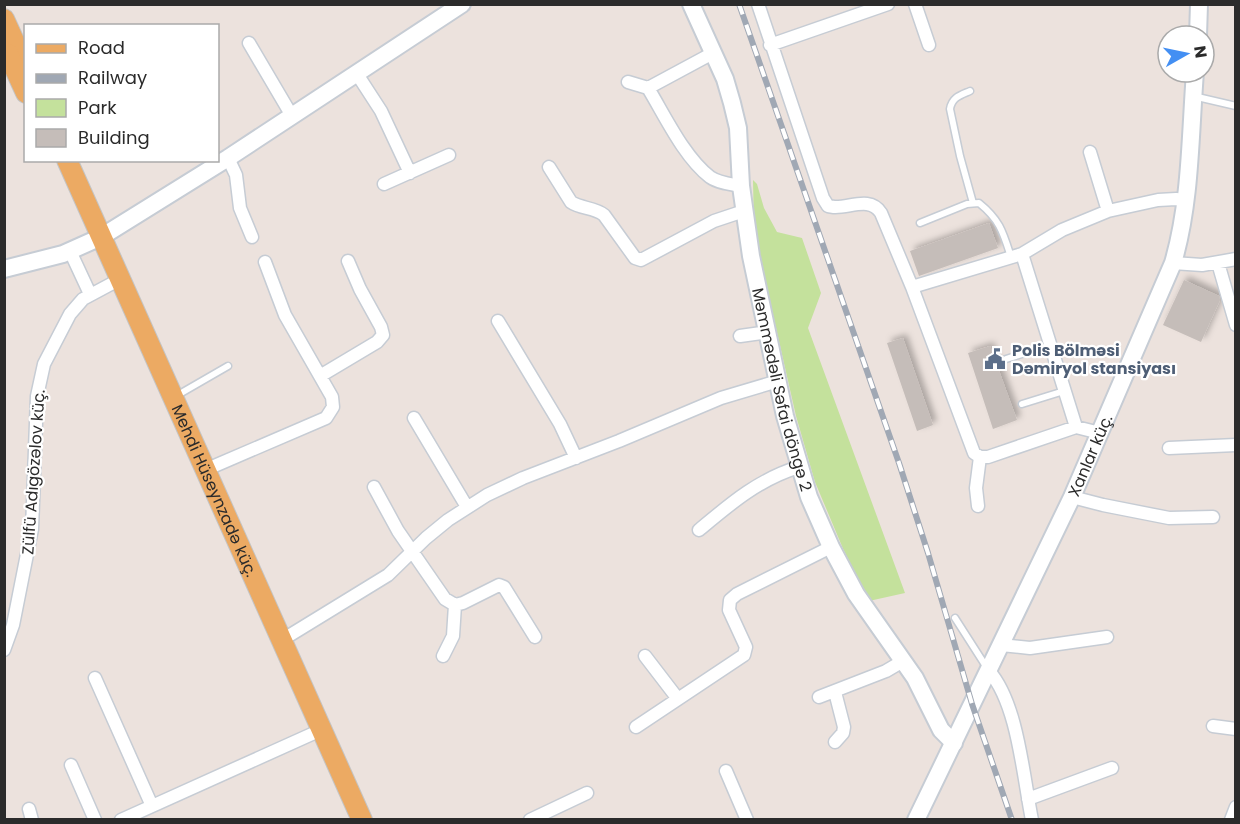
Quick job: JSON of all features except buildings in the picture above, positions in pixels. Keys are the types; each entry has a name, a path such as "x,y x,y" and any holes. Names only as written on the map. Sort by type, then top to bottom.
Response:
{"main road":[{"path":"4,19 24,63"},
{"path":"5,48 24,89"},
{"name":"Mehdi Hüseynzadə küç.","path":"57,162 173,398 362,819"},
{"name":"Mehdi Hüseynzadə küç.","path":"68,162 111,284 350,819"}],"street":[{"path":"4,269 70,251 96,239 228,158 462,4"},
{"name":"Məmmədəli Səfai döngə 2","path":"692,4 725,79 738,128 741,186 751,256 799,467 831,548 861,601 915,678 941,730 954,744"},
{"path":"758,4 823,198 828,206 834,207 865,203 878,207 912,287 974,453 980,457 988,457 1076,428 1100,433"},
{"path":"770,45 888,4"},
{"path":"915,4 929,45"},
{"path":"1198,24 1199,4"},
{"path":"249,43 292,116"},
{"path":"648,88 713,53"},
{"path":"357,74 381,111 410,173"},
{"path":"628,82 648,88 673,131 695,162 710,177 741,186"},
{"name":"Xanlar küç.","path":"916,819 1072,497 1173,264 1182,232 1187,201 1194,84"},
{"path":"1090,152 1108,211"},
{"path":"384,184 449,155"},
{"path":"228,158 236,175 240,208 252,237"},
{"path":"549,167 571,202 604,215 635,258 641,260 714,221 744,211"},
{"path":"912,287 1016,256 1062,230 1108,211 1158,200 1187,201"},
{"path":"70,251 90,294"},
{"path":"1016,256 1051,345 1076,428"},
{"path":"1173,264 1202,265 1236,259"},
{"path":"320,376 377,342 383,335 348,261"},
{"path":"205,470 326,418 333,407 332,397 285,315 265,262"},
{"path":"1218,263 1236,325"},
{"name":"Zülfü Adıgözəlov küç.","path":"4,650 8,624 32,529 34,431 39,381 44,364 63,324 76,306 90,294 111,284"},
{"path":"498,321 560,424 576,458"},
{"path":"740,336 768,332"},
{"path":"282,640 388,575 426,538 467,507 507,484 721,398 778,381"},
{"path":"414,418 467,507"},
{"path":"1169,448 1236,445"},
{"path":"978,506 976,488 980,457"},
{"path":"699,530 755,486 770,477 799,467"},
{"path":"374,487 398,531 445,599 455,605 498,585 504,587 535,637"},
{"path":"1072,497 1169,518 1213,517"},
{"path":"636,727 744,655 746,647 729,610 730,600 737,594 831,548"},
{"path":"442,656 453,636 455,605"},
{"path":"1001,645 1030,648 1107,637"},
{"path":"645,656 678,699"},
{"path":"819,697 886,671 903,661"},
{"path":"989,671 997,680 1008,704 1032,819"},
{"path":"95,678 152,806"},
{"path":"835,692 844,727 843,733 835,742"},
{"path":"1213,726 1236,729"},
{"path":"121,819 312,734"},
{"path":"72,765 96,819"},
{"path":"1028,799 1112,768"},
{"path":"726,771 747,819"},
{"path":"530,819 587,793"},
{"path":"1231,819 1236,807"}],"lane":[{"path":"970,91 956,97 951,102 950,109 960,156 974,203"},
{"path":"1193,96 1236,106"},
{"path":"920,223 979,203 993,214 1016,256"},
{"path":"1006,358 1051,345"},
{"path":"173,398 228,366"},
{"path":"1022,404 1065,390"},
{"path":"956,618 989,671"}],"green space":[{"path":"753,180 757,184 764,208 777,232 802,238 821,293 808,328 905,593 869,601 844,551 815,482 796,416 754,231"}],"railway":[{"path":"739,4 899,463 972,704 1012,820"}],"place":[{"name":"Polis Bölməsi Dəmiryol stansiyası","path":"995,359"}]}
